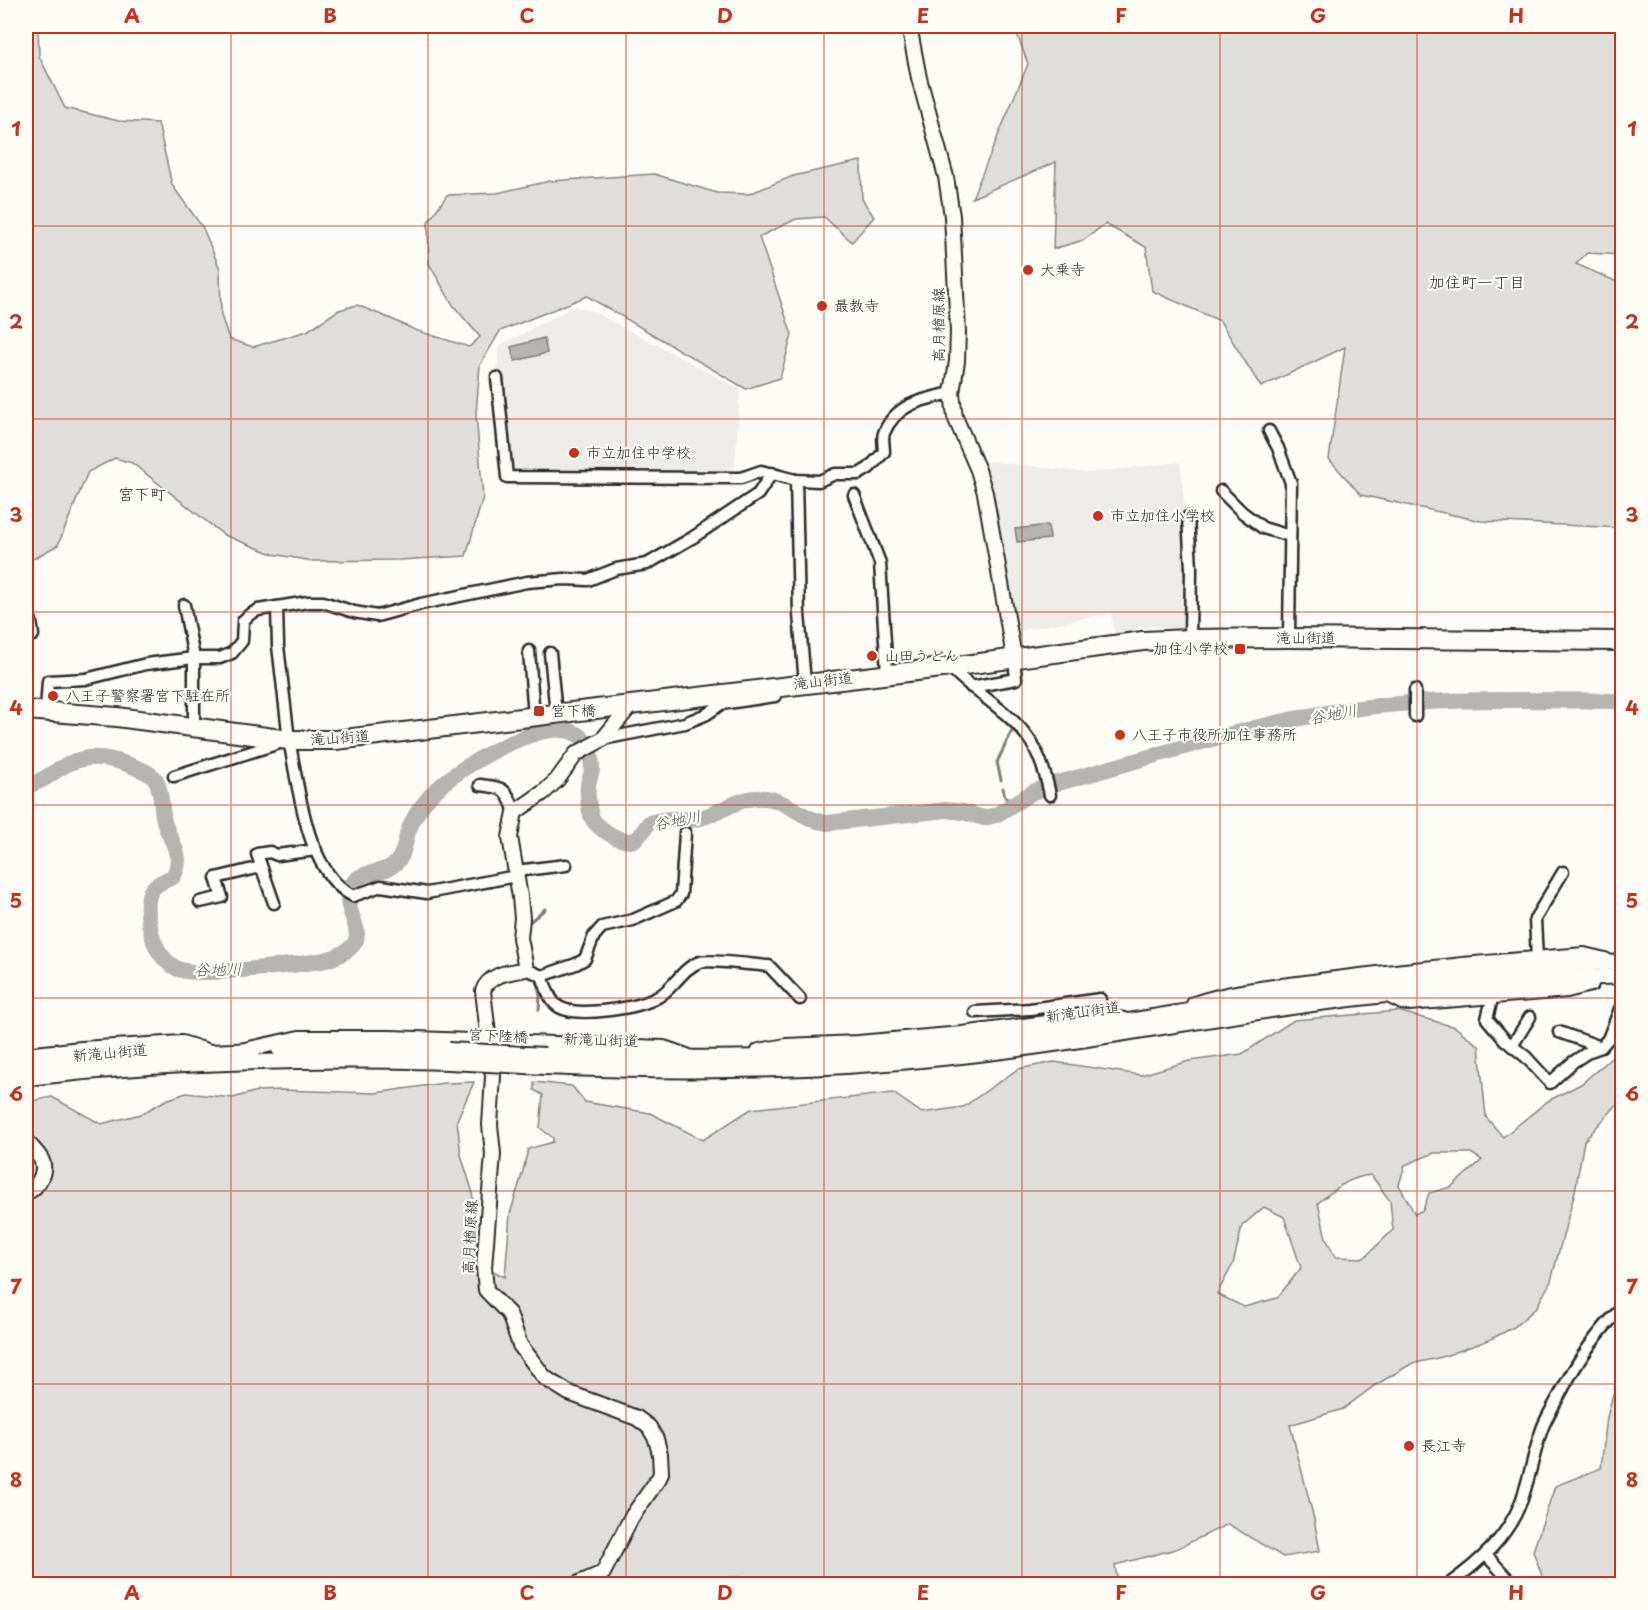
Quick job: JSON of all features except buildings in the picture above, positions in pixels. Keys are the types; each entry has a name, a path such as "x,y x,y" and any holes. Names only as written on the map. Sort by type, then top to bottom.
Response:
{"highway":[{"name":"滝山街道","path":"26,710 46,710 289,740 336,740 805,682 950,667 1143,641 1289,638 1623,641"}],"main road":[{"name":"高月楢原線","path":"909,26 919,78 946,177 952,216 958,331 957,361 952,393 954,417 978,470 985,493 1014,657"},
{"path":"526,969 520,938 522,918 510,837 513,815 557,780 576,754 592,744 631,705"},
{"path":"1155,1018 1219,996 1405,970 1589,955 1618,962"},
{"name":"新滝山街道","path":"545,1061 805,1056 927,1048 1031,1037 1388,982 1618,962"},
{"name":"高月楢原線","path":"526,969 499,975 486,983 484,987 493,1076 490,1125 494,1154 484,1284 486,1290 508,1314 520,1345 545,1378 569,1393 643,1422 653,1433 660,1454 659,1478 631,1518 603,1573 577,1584"},
{"path":"1388,995 1409,1003 1567,990 1623,977"},
{"name":"新滝山街道","path":"545,1061 706,1070 838,1066 910,1061 1086,1040 1247,1014 1388,995 1519,982 1623,977"},
{"path":"724,1058 786,1046 942,1036 1099,1016 1130,1022"},
{"path":"245,1050 299,1038 390,1038 664,1048 675,1050 693,1059"},
{"path":"26,1055 92,1048 182,1043 192,1044 212,1053"},
{"name":"新滝山街道","path":"26,1066 146,1055 245,1050 291,1049 449,1056"},
{"name":"新滝山街道","path":"26,1078 80,1072 265,1061 449,1056"},
{"name":"宮下陸橋","path":"449,1056 545,1061"},
{"path":"26,1088 80,1072"},
{"path":"26,1140 39,1156 43,1170 40,1180 26,1193"}],"street":[{"path":"497,378 507,477 741,478 761,471 796,480 819,481 835,474 859,474 869,468 884,452 884,434 893,419 911,403 952,393"},
{"path":"1269,431 1291,483 1289,638"},
{"path":"46,710 48,681 86,679 146,664 194,658 220,658 232,653 242,641 243,621 258,610 308,602 323,602 354,612 377,616 421,604 527,582 588,579 616,569 648,564 758,494 772,473"},
{"path":"592,744 685,723 707,714 721,704 793,694 805,682 799,614 796,480"},
{"path":"1221,491 1242,512 1263,528 1290,536"},
{"path":"854,495 880,563 887,673"},
{"path":"1188,517 1191,568 1190,639"},
{"path":"184,605 194,658 194,728"},
{"path":"277,607 278,646 289,740 306,823 316,850 332,881 349,894 381,886 427,893 516,873 566,865"},
{"path":"26,621 31,621 33,634 26,636"},
{"path":"529,651 534,717"},
{"path":"550,653 556,714"},
{"path":"971,687 1016,679 1014,657"},
{"path":"950,667 971,687 1006,714 1027,736 1046,778 1050,794"},
{"path":"1415,692 1415,714"},
{"path":"174,777 289,740"},
{"path":"480,785 501,788 507,792 513,815"},
{"path":"542,976 585,959 594,936 602,927 633,920 676,901 681,894 685,833"},
{"path":"274,903 257,854 270,852 277,855 316,850"},
{"path":"200,902 222,897 216,878 261,867"},
{"path":"1538,959 1535,919 1563,872"},
{"path":"526,969 542,976 558,1007 573,1012 620,1008 652,1000 668,989 695,964 706,962 769,966 800,999"},
{"path":"1493,995 1487,1019 1550,1083 1573,1062 1601,1047 1608,1038 1623,1004"},
{"path":"975,1012 1021,1010 1100,999"},
{"path":"1050,1006 1058,1022"},
{"path":"1512,1046 1530,1017"},
{"path":"1559,1032 1601,1047"},
{"path":"1449,1584 1486,1555 1512,1520 1522,1500 1543,1426 1570,1375 1600,1331 1623,1308"},
{"path":"1486,1555 1513,1584"}],"shaded area":[{"path":"26,26 38,26 39,56 65,108 119,121 158,123 172,185 203,228 220,269 221,315 229,339 253,347 307,331 339,310 357,305 415,330 469,347 480,337 453,305 429,264 428,222 447,195 497,193 550,181 654,174 717,193 749,194 793,176 861,161 862,199 874,217 852,242 824,217 796,219 759,237 792,335 780,378 746,389 587,296 500,331 480,365 476,414 483,497 466,556 399,560 312,561 273,554 224,535 132,463 115,458 88,472 58,545 26,563"},
{"path":"1014,26 1622,26 1622,255 1587,253 1576,264 1622,284 1622,528 1481,521 1361,495 1329,459 1345,347 1261,387 1220,321 1152,291 1146,247 1105,224 1084,240 1053,249 1056,162 972,198 1028,64"},
{"path":"574,306 594,312 740,389 734,478 507,477 497,378 499,346"},
{"path":"544,338 547,353 515,361 511,347"},
{"path":"979,460 1088,473 1180,462 1185,509 1188,517 1190,631 1153,626 1139,628 1116,641 1111,613 1012,632"},
{"path":"1048,525 1050,539 1017,542 1015,529"},
{"path":"1398,1011 1455,1027 1479,1046 1486,1117 1503,1137 1548,1101 1581,1084 1622,1049 1622,1099 1584,1141 1575,1191 1551,1281 1536,1308 1514,1327 1489,1340 1442,1357 1411,1364 1374,1386 1343,1409 1290,1425 1320,1551 1283,1557 1228,1524 1176,1549 1115,1565 1117,1577 1157,1584 762,1584 760,1580 739,1577 601,1584 26,1584 26,1201 41,1192 48,1176 26,1129 26,1102 52,1097 101,1124 141,1114 166,1100 186,1093 233,1098 257,1091 281,1090 375,1093 444,1083 474,1082 457,1120 461,1155 472,1190 478,1258 493,1271 505,1277 510,1214 528,1149 553,1142 553,1138 540,1128 543,1095 534,1090 534,1082 572,1086 585,1102 650,1113 703,1140 751,1109 893,1093 922,1113 963,1107 1018,1069 1054,1062 1141,1075 1189,1061 1242,1054 1294,1020","holes":["1434,1153 1471,1153 1482,1160 1451,1187 1429,1193 1423,1210 1415,1214 1399,1185 1405,1165","1371,1175 1390,1201 1393,1230 1364,1258 1335,1257 1326,1238 1318,1203 1343,1184","1264,1207 1284,1217 1301,1268 1277,1298 1244,1307 1217,1294 1233,1264 1242,1226"]},
{"path":"26,1149 37,1164 35,1179 26,1185"},
{"path":"1622,1361 1622,1584 1545,1584 1533,1551 1555,1486 1601,1468 1607,1417"}],"waterway":[{"path":"995,699 1015,716"},
{"name":"谷地川","path":"26,786 38,782 70,763 87,758 104,758 120,762 152,776 158,785 164,821 178,862 173,877 155,886 149,894 148,914 156,946 165,959 178,969 206,972 227,971 326,960 344,953 353,945 357,936 348,898 354,882 359,877 384,870 396,863 403,851 415,816 442,784 465,767 490,753 537,733 553,730 568,731 580,737 589,749 592,769 588,784 592,818 611,835 629,841 638,837 649,823 666,819 690,820 705,817 741,801 760,798 779,801 812,819 827,823 946,810 984,818 996,815 1033,792 1058,783 1260,727 1327,713 1437,701 1622,701"},
{"path":"1001,780 997,762 1014,727"},
{"path":"1003,788 1005,797 1013,804"},
{"path":"526,925 545,909"},
{"path":"536,978 540,996 539,1010"}],"place":[{"name":"大乗寺","path":"1028,270"},
{"name":"最教寺","path":"822,306"},
{"name":"市立加住中学校","path":"574,453"},
{"name":"市立加住小学校","path":"1098,516"},
{"name":"加住小学校","path":"1240,649"},
{"name":"山田うどん","path":"872,656"},
{"name":"八王子警察署宮下駐在所","path":"53,696"},
{"name":"宮下橋","path":"539,711"},
{"name":"八王子市役所加住事務所","path":"1120,735"},
{"name":"長江寺","path":"1409,1446"}],"district":[{"name":"加住町一丁目","path":"1477,282"},
{"name":"宮下町","path":"142,494"}]}
